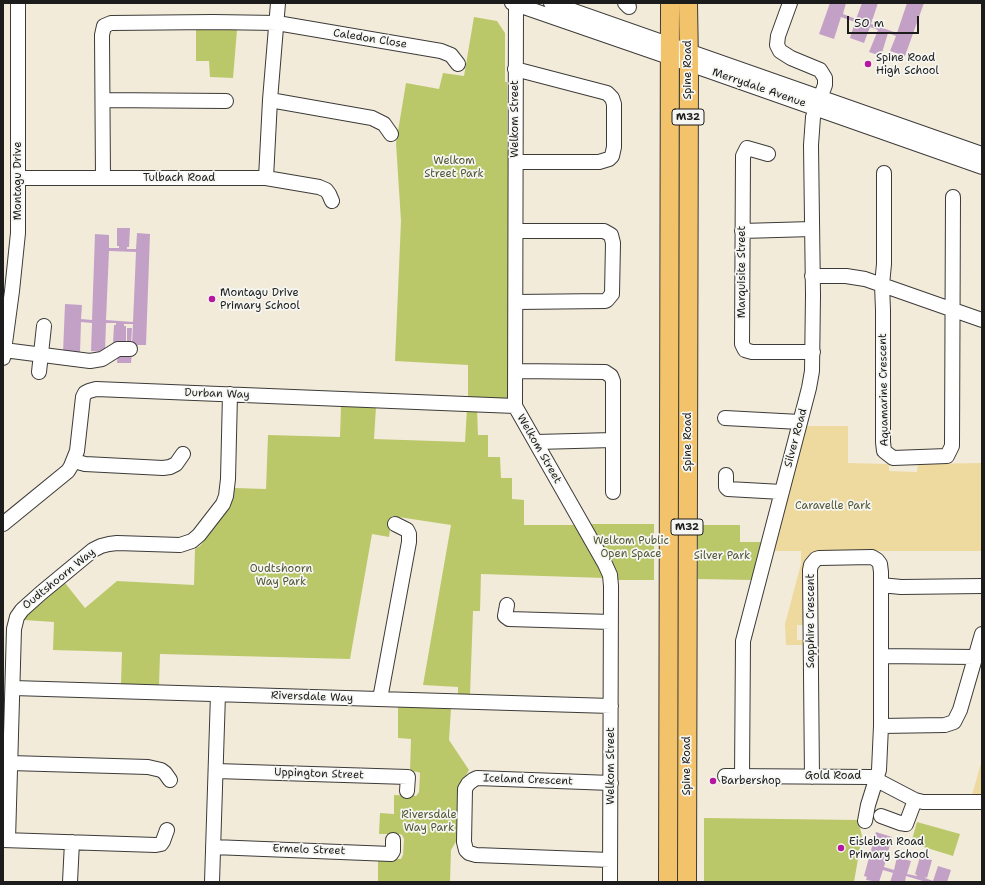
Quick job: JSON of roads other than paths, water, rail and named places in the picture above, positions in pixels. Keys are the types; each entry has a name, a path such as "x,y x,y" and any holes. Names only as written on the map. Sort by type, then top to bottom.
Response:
{"main road":[{"name":"Spine Road","path":"668,882 670,3"},
{"name":"Spine Road","path":"687,882 688,3"}],"street":[{"name":"Montagu Drive","path":"4,354 18,233 18,3"},
{"path":"266,178 270,100 278,3"},
{"name":"Merrydale Avenue","path":"551,3 688,57 818,103 982,167"},
{"name":"Silver Road","path":"742,777 743,641 811,379 813,352 811,145 813,117 825,85 825,78 820,70 780,52 777,45 778,36 790,3"},
{"name":"Merrydale Avenue","path":"515,4 670,50"},
{"name":"Welkom Street","path":"515,4 516,406 607,568 611,586 610,882"},
{"name":"Caledon Close","path":"103,100 102,35 104,26 117,22 277,23 441,51 451,55 458,64"},
{"path":"515,69 607,93 612,98 614,104 614,140 612,156 605,161 516,162"},
{"path":"103,178 103,100 226,100"},
{"path":"270,100 372,118 384,124 390,134"},
{"name":"Merrydale Avenue","path":"818,103 982,154"},
{"name":"Marquisite Street","path":"768,154 747,148 744,151 742,175 743,348 752,352 813,352"},
{"path":"882,286 884,264 884,173"},
{"name":"Tulbach Road","path":"18,178 266,178 319,187 326,190 332,201"},
{"path":"953,197 953,310"},
{"path":"742,231 812,229"},
{"path":"516,231 604,231 611,235 613,243 612,294 607,300 516,302"},
{"path":"812,276 855,277 982,320"},
{"name":"Aquamarine Crescent","path":"882,286 883,442 884,451 893,458 946,456 952,446 953,310"},
{"path":"39,372 44,326"},
{"path":"4,354 41,355 97,361 118,349 130,349"},
{"path":"516,371 605,372 610,374 613,381 613,492"},
{"name":"Durban Way","path":"3,524 68,471 74,461 77,451 82,403 85,393 96,389 516,406"},
{"name":"Oudtshoorn Way","path":"6,840 13,688 14,630 17,617 22,610 97,548 109,544 180,545 192,541 200,535 223,504 227,490 230,394"},
{"path":"725,418 800,422"},
{"path":"536,442 613,440"},
{"path":"74,461 85,464 163,468 176,464 183,454"},
{"path":"726,475 726,487 728,489 782,492"},
{"path":"380,699 409,542 409,534 407,530 395,524"},
{"name":"Sapphire Crescent","path":"812,777 811,565 816,559 819,558 872,556 880,564 881,726 880,760 877,779 868,805 865,821"},
{"path":"881,585 901,587 982,586"},
{"path":"507,605 505,616 509,619 611,622"},
{"path":"881,726 944,725 954,722 960,710 982,634"},
{"path":"881,656 976,657"},
{"name":"Riversdale Way","path":"13,688 611,706"},
{"path":"212,882 218,694"},
{"path":"10,763 148,767 162,770 170,780"},
{"name":"Uppington Street","path":"216,771 408,777 407,791"},
{"name":"Gold Road","path":"725,776 862,776 877,779 915,800 923,802 982,802"},
{"name":"Iceland Crescent","path":"610,860 476,855 469,853 466,850 464,842 466,789 468,784 477,778 611,783"},
{"path":"881,816 900,824 906,824 915,800"},
{"path":"6,840 156,845 161,844 167,830"},
{"name":"Ermelo Street","path":"213,847 391,854 393,851 393,840"},
{"path":"70,882 72,842"}],"place":[{"name":"Spine Road High School","path":"868,64"},
{"name":"Montagu Drive Primary School","path":"212,299"},
{"name":"Barbershop","path":"713,781"},
{"name":"Eisleben Road Primary School","path":"841,848"}],"park label":[{"name":"Welkom Street Park","path":"454,167"},
{"name":"Caravelle Park","path":"833,506"},
{"name":"Welkom Public Open Space","path":"631,547"},
{"name":"Silver Park","path":"722,556"},
{"name":"Oudtshoorn Way Park","path":"281,575"},
{"name":"Riversdale Way Park","path":"429,821"}]}
